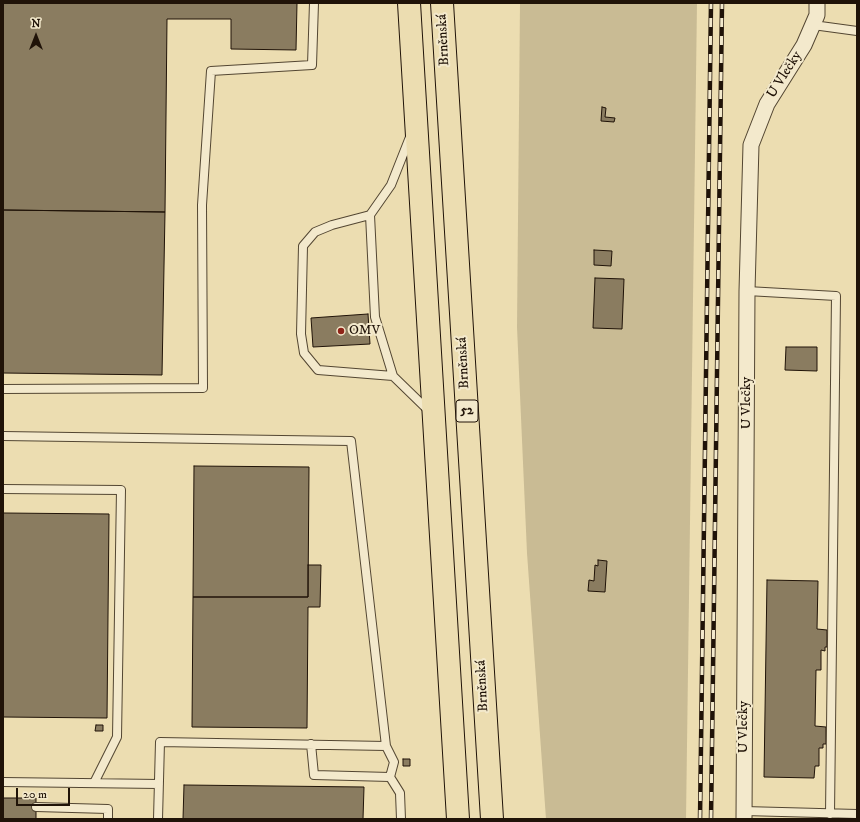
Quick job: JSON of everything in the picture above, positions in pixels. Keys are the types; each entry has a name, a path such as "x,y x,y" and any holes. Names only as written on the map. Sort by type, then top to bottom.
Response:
{"highway":[{"path":"409,3 458,819"},
{"name":"Brněnská","path":"442,3 492,819"}],"street":[{"name":"U Vlečky","path":"744,815 747,291 751,145 767,104 804,45 817,15 817,3"}],"lane":[{"path":"3,389 203,388 202,205 211,71 312,65 314,3"},
{"path":"813,25 857,31"},
{"path":"416,123 391,185 370,215 376,317 393,376 433,415"},
{"path":"370,215 332,225 315,232 303,246 301,334 304,353 318,370 393,376"},
{"path":"747,291 836,296 830,814"},
{"path":"3,436 351,441 386,746 394,762 390,777 400,793 401,819"},
{"path":"3,489 121,490 117,737 94,783"},
{"path":"158,819 160,742 386,746"},
{"path":"311,744 314,775 390,777"},
{"path":"3,782 159,784"},
{"path":"36,807 108,808 108,819"},
{"path":"744,815 857,814"}],"shaded area":[{"path":"520,3 697,3 686,819 546,819 527,553 517,327"}],"building":[{"path":"3,3 297,3 296,50 231,49 231,19 167,19 165,212 3,210"},
{"path":"602,107 606,108 605,117 615,118 614,122 601,121"},
{"path":"3,210 165,212 162,375 3,373"},
{"path":"594,250 612,251 611,266 594,265"},
{"path":"595,278 624,279 622,329 593,328"},
{"name":"OMV","path":"368,314 370,344 313,347 311,318"},
{"path":"786,347 817,347 817,371 785,370"},
{"path":"194,466 309,467 308,597 193,597"},
{"path":"3,513 109,514 107,718 3,717"},
{"path":"598,560 607,561 605,592 588,591 589,580 594,581 595,565 598,566"},
{"path":"308,565 321,565 320,607 308,607 307,728 192,727 193,597 308,597"},
{"path":"767,580 818,581 817,629 827,630 827,647 825,647 825,651 821,650 821,670 816,670 815,726 826,727 826,744 823,744 823,748 819,748 819,766 815,766 814,778 764,777"},
{"path":"96,725 103,725 103,731 95,731"},
{"path":"403,759 410,759 410,766 403,766"},
{"path":"184,785 364,787 363,819 183,819"},
{"path":"3,798 36,798 36,819 3,819"}],"railway":[{"path":"700,819 711,3"},
{"path":"711,819 722,3"}],"place":[{"name":"OMV","path":"341,331"}]}
